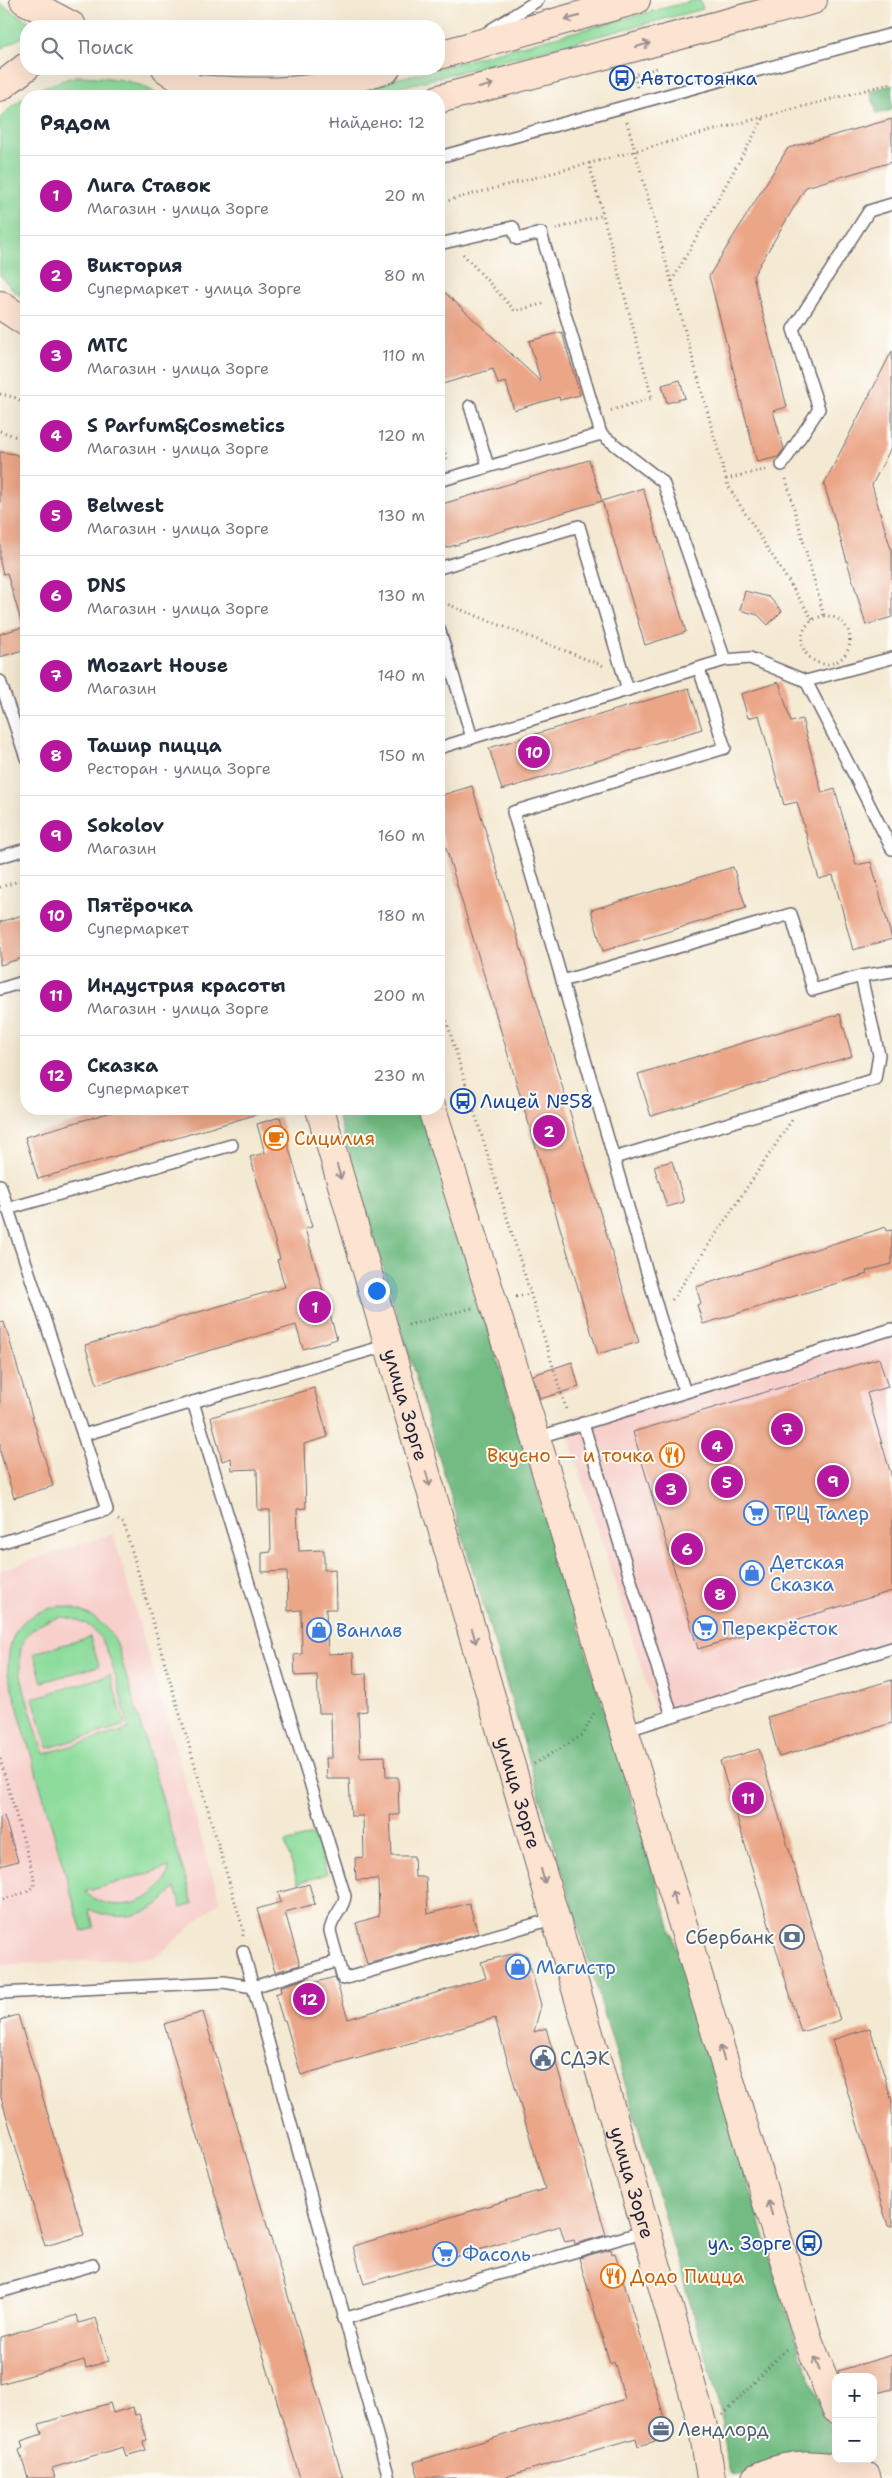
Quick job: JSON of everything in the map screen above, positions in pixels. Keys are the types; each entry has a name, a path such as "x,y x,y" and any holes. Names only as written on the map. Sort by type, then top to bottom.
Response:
{"main road":[{"path":"24,0 61,20"},
{"path":"450,51 636,0"},
{"path":"445,97 813,0"},
{"path":"0,87 20,72"},
{"path":"174,75 194,90"},
{"path":"298,90 363,75"},
{"path":"0,305 20,318"},
{"name":"улица Зорге","path":"322,1115 702,2422 711,2478"},
{"path":"434,1115 536,1438 809,2342 832,2399"},
{"path":"756,2478 790,2466 808,2464 830,2465 865,2473"}],"lane":[{"path":"450,51 522,4 538,0"},
{"path":"445,155 892,34"},
{"path":"782,465 819,409 793,329 869,211 892,204"},
{"path":"445,242 513,227 517,239 541,233 601,434 663,482 725,660"},
{"path":"470,406 488,466"},
{"path":"445,479 601,434"},
{"path":"445,566 579,526 628,690"},
{"path":"445,648 472,738"},
{"path":"445,746 725,660 750,658 806,681 892,658"},
{"path":"685,1392 660,1317 513,812 725,748 699,669"},
{"path":"0,681 20,740"},
{"path":"806,681 892,849"},
{"path":"0,857 20,851"},
{"path":"562,981 791,914 813,990 861,976 892,971"},
{"path":"614,1158 875,1079 879,1055 861,976"},
{"path":"0,989 20,983"},
{"path":"7,1209 232,1144"},
{"path":"0,1185 106,1510 0,1543"},
{"path":"536,1438 892,1329"},
{"path":"83,1435 193,1402 387,1338"},
{"path":"193,1402 345,1896 330,1926 343,1979 556,1918"},
{"path":"583,1423 672,1716"},
{"path":"619,1718 672,1716 892,1648"},
{"path":"242,1951 343,2319 389,2478"},
{"path":"0,1993 224,1982 253,1988 338,1961"},
{"path":"343,2319 646,2231"},
{"path":"0,2292 93,2266"}],"path":[{"path":"445,201 892,83"},
{"path":"623,107 728,486 813,620"},
{"path":"672,281 764,116"},
{"path":"589,162 652,398 595,415"},
{"path":"541,233 604,215"},
{"path":"451,241 515,311 561,298"},
{"path":"0,394 20,400"},
{"path":"0,431 20,438"},
{"path":"445,452 453,477"},
{"path":"726,479 782,465 824,616"},
{"path":"445,604 623,673"},
{"path":"824,616 836,618 845,625 850,635 850,647 844,657 834,663 822,664 812,660 804,651 802,640 805,628 813,620 824,616"},
{"path":"0,887 20,880"},
{"path":"445,1017 572,1427"},
{"path":"660,1317 806,1100"},
{"path":"387,1338 492,1302 530,1294"},
{"path":"106,1510 124,1524 243,1929 242,1951"},
{"path":"514,1776 583,1734 595,1712 619,1718"},
{"path":"0,1759 34,1877 34,1886 27,1892 0,1900"},
{"path":"702,2422 723,2415 786,2349 809,2342"}],"shaded area":[{"path":"892,1322 892,1641 656,1714 563,1420"},
{"path":"113,1534 220,1901 155,1958 0,1965 0,1570"}],"green space":[{"path":"695,0 700,0 703,9 389,90 355,90 411,75 445,75 445,66"},
{"path":"0,4 27,20 20,20 20,38 0,49"},
{"path":"77,76 110,78 141,85 150,90 38,90"},
{"path":"892,85 892,110 877,114 870,91"},
{"path":"20,100 20,295 0,275 0,119"},
{"path":"338,1115 423,1115 800,2353 832,2431 832,2455 739,2475 731,2474 728,2469 723,2424 712,2377"},
{"path":"60,1606 85,1613 99,1621 116,1641 193,1904 181,1908 175,1887 157,1905 136,1915 113,1916 89,1909 94,1928 82,1932 8,1674 10,1648 18,1628 34,1614","holes":["61,1617 87,1624 100,1638 111,1662 129,1729 44,1754 21,1676 21,1650 25,1639 32,1630","169,1867 165,1880 158,1890 147,1898 135,1903 122,1905 108,1904 85,1892"]},
{"path":"90,1637 99,1666 42,1682 34,1653"},
{"path":"110,1675 125,1725 48,1748 33,1698"},
{"path":"315,1834 327,1874 298,1883 285,1843"}],"building":[{"path":"892,119 892,162 806,187 753,276 787,407 773,411 784,449 778,457 757,462 709,276 788,148"},
{"path":"445,293 541,382 529,341 562,332 580,395 560,400 559,397 514,410 506,382 498,384 493,369 445,383"},
{"path":"892,351 892,446 872,485 892,553 892,617 866,625 824,484"},
{"path":"680,380 685,398 667,403 662,385"},
{"path":"0,452 15,454 20,457 20,618 7,573 3,574 0,562"},
{"path":"589,460 602,501 445,548 445,503"},
{"path":"643,488 686,632 645,645 602,501"},
{"path":"745,591 769,597 782,611 768,625 758,615 740,610"},
{"path":"20,628 20,651 0,657 0,634"},
{"path":"779,682 791,722 802,719 822,793 835,789 856,865 871,862 892,939 853,950 833,875 819,879 797,802 784,805 759,715 748,718 741,694"},
{"path":"689,688 702,729 502,790 489,748"},
{"path":"472,786 639,1342 598,1354 445,845 445,794"},
{"path":"733,867 746,908 603,951 591,910"},
{"path":"20,916 20,959 0,965 0,922"},
{"path":"840,1014 852,1056 651,1116 638,1074"},
{"path":"101,1115 254,1115 38,1179 25,1137"},
{"path":"280,1117 312,1227 305,1229 337,1339 303,1349 296,1325 97,1384 85,1345 285,1287 277,1260 280,1259 250,1157 265,1153 257,1124"},
{"path":"672,1161 684,1202 667,1207 654,1166"},
{"path":"886,1227 887,1231 892,1230 892,1264 866,1271 867,1274 703,1324 697,1305 701,1303 696,1287"},
{"path":"4,1322 53,1486 14,1498 0,1451 0,1323"},
{"name":"ТРЦ Талер","path":"879,1358 888,1387 867,1393 892,1478 892,1591 698,1649 633,1432"},
{"path":"572,1362 579,1387 540,1399 533,1375"},
{"path":"314,1388 328,1437 304,1444 306,1508 297,1509 299,1551 324,1550 324,1570 335,1569 336,1609 326,1609 328,1654 353,1653 354,1674 366,1673 367,1711 358,1712 360,1757 385,1756 386,1777 398,1777 399,1815 390,1815 392,1856 414,1856 415,1877 426,1877 428,1914 469,1903 478,1933 367,1964 356,1923 379,1916 378,1879 356,1880 355,1858 364,1857 363,1816 351,1816 349,1779 327,1779 326,1758 332,1758 331,1713 319,1713 317,1675 295,1676 294,1655 302,1654 301,1610 288,1611 287,1571 262,1572 262,1553 271,1552 270,1510 258,1510 257,1469 232,1470 231,1458 222,1461 211,1417"},
{"path":"892,1680 892,1723 779,1757 768,1717"},
{"path":"759,1749 840,2020 801,2032 720,1761"},
{"path":"4,1816 18,1861 0,1866 0,1817"},
{"path":"309,1884 315,1904 285,1912 300,1965 275,1972 257,1909 281,1902 278,1893"},
{"path":"516,1953 527,1956 541,2005 534,2032 546,2028 606,2235 575,2244 574,2240 565,2242 560,2226 364,2284 353,2246 545,2189 495,2018 301,2075 285,2020 283,2020 275,1994 281,1992 280,1987 305,1979 306,1985 335,1977 348,2019 486,1978 481,1962"},
{"path":"203,2012 343,2478 300,2478 164,2024"},
{"path":"18,2015 84,2235 45,2246 0,2094 0,2020"},
{"path":"870,2028 892,2101 892,2226 888,2226 832,2040"},
{"path":"611,2249 612,2254 615,2253 670,2437 638,2446 636,2438 502,2478 419,2478 414,2462 625,2399 614,2362 610,2364 579,2258"},
{"path":"77,2315 79,2323 96,2318 109,2361 86,2368 84,2360 0,2384 0,2337"},
{"path":"892,2355 892,2389 877,2393 877,2373 839,2373 838,2371"},
{"path":"110,2403 113,2413 133,2407 135,2415 139,2414 147,2440 143,2442 146,2450 126,2456 123,2447 52,2468 55,2478 28,2478 19,2450 23,2448 21,2441 42,2434 39,2424"}],"place":[{"name":"Автостоянка","path":"622,78"},
{"name":"Пятёрочка","path":"534,752"},
{"name":"Лицей №58","path":"463,1101"},
{"name":"Виктория","path":"549,1131"},
{"name":"Сицилия","path":"276,1138"},
{"name":"Лига Ставок","path":"315,1307"},
{"name":"Mozart House","path":"787,1429"},
{"name":"S Parfum&Cosmetics","path":"717,1446"},
{"name":"Вкусно — и точка","path":"672,1455"},
{"name":"Sokolov","path":"833,1481"},
{"name":"Belwest","path":"727,1482"},
{"name":"МТС","path":"671,1489"},
{"name":"ТРЦ Талер","path":"756,1513"},
{"name":"DNS","path":"687,1549"},
{"name":"Детская Сказка","path":"752,1573"},
{"name":"Ташир пицца","path":"720,1594"},
{"name":"Перекрёсток","path":"705,1628"},
{"name":"Ванлав","path":"319,1630"},
{"name":"Индустрия красоты","path":"748,1798"},
{"name":"Сбербанк","path":"792,1937"},
{"name":"Магистр","path":"518,1967"},
{"name":"Сказка","path":"309,1999"},
{"name":"СДЭК","path":"543,2058"},
{"name":"ул. Зорге","path":"809,2243"},
{"name":"Фасоль","path":"445,2254"},
{"name":"Додо Пицца","path":"613,2276"},
{"name":"Лендлорд","path":"661,2429"}]}
